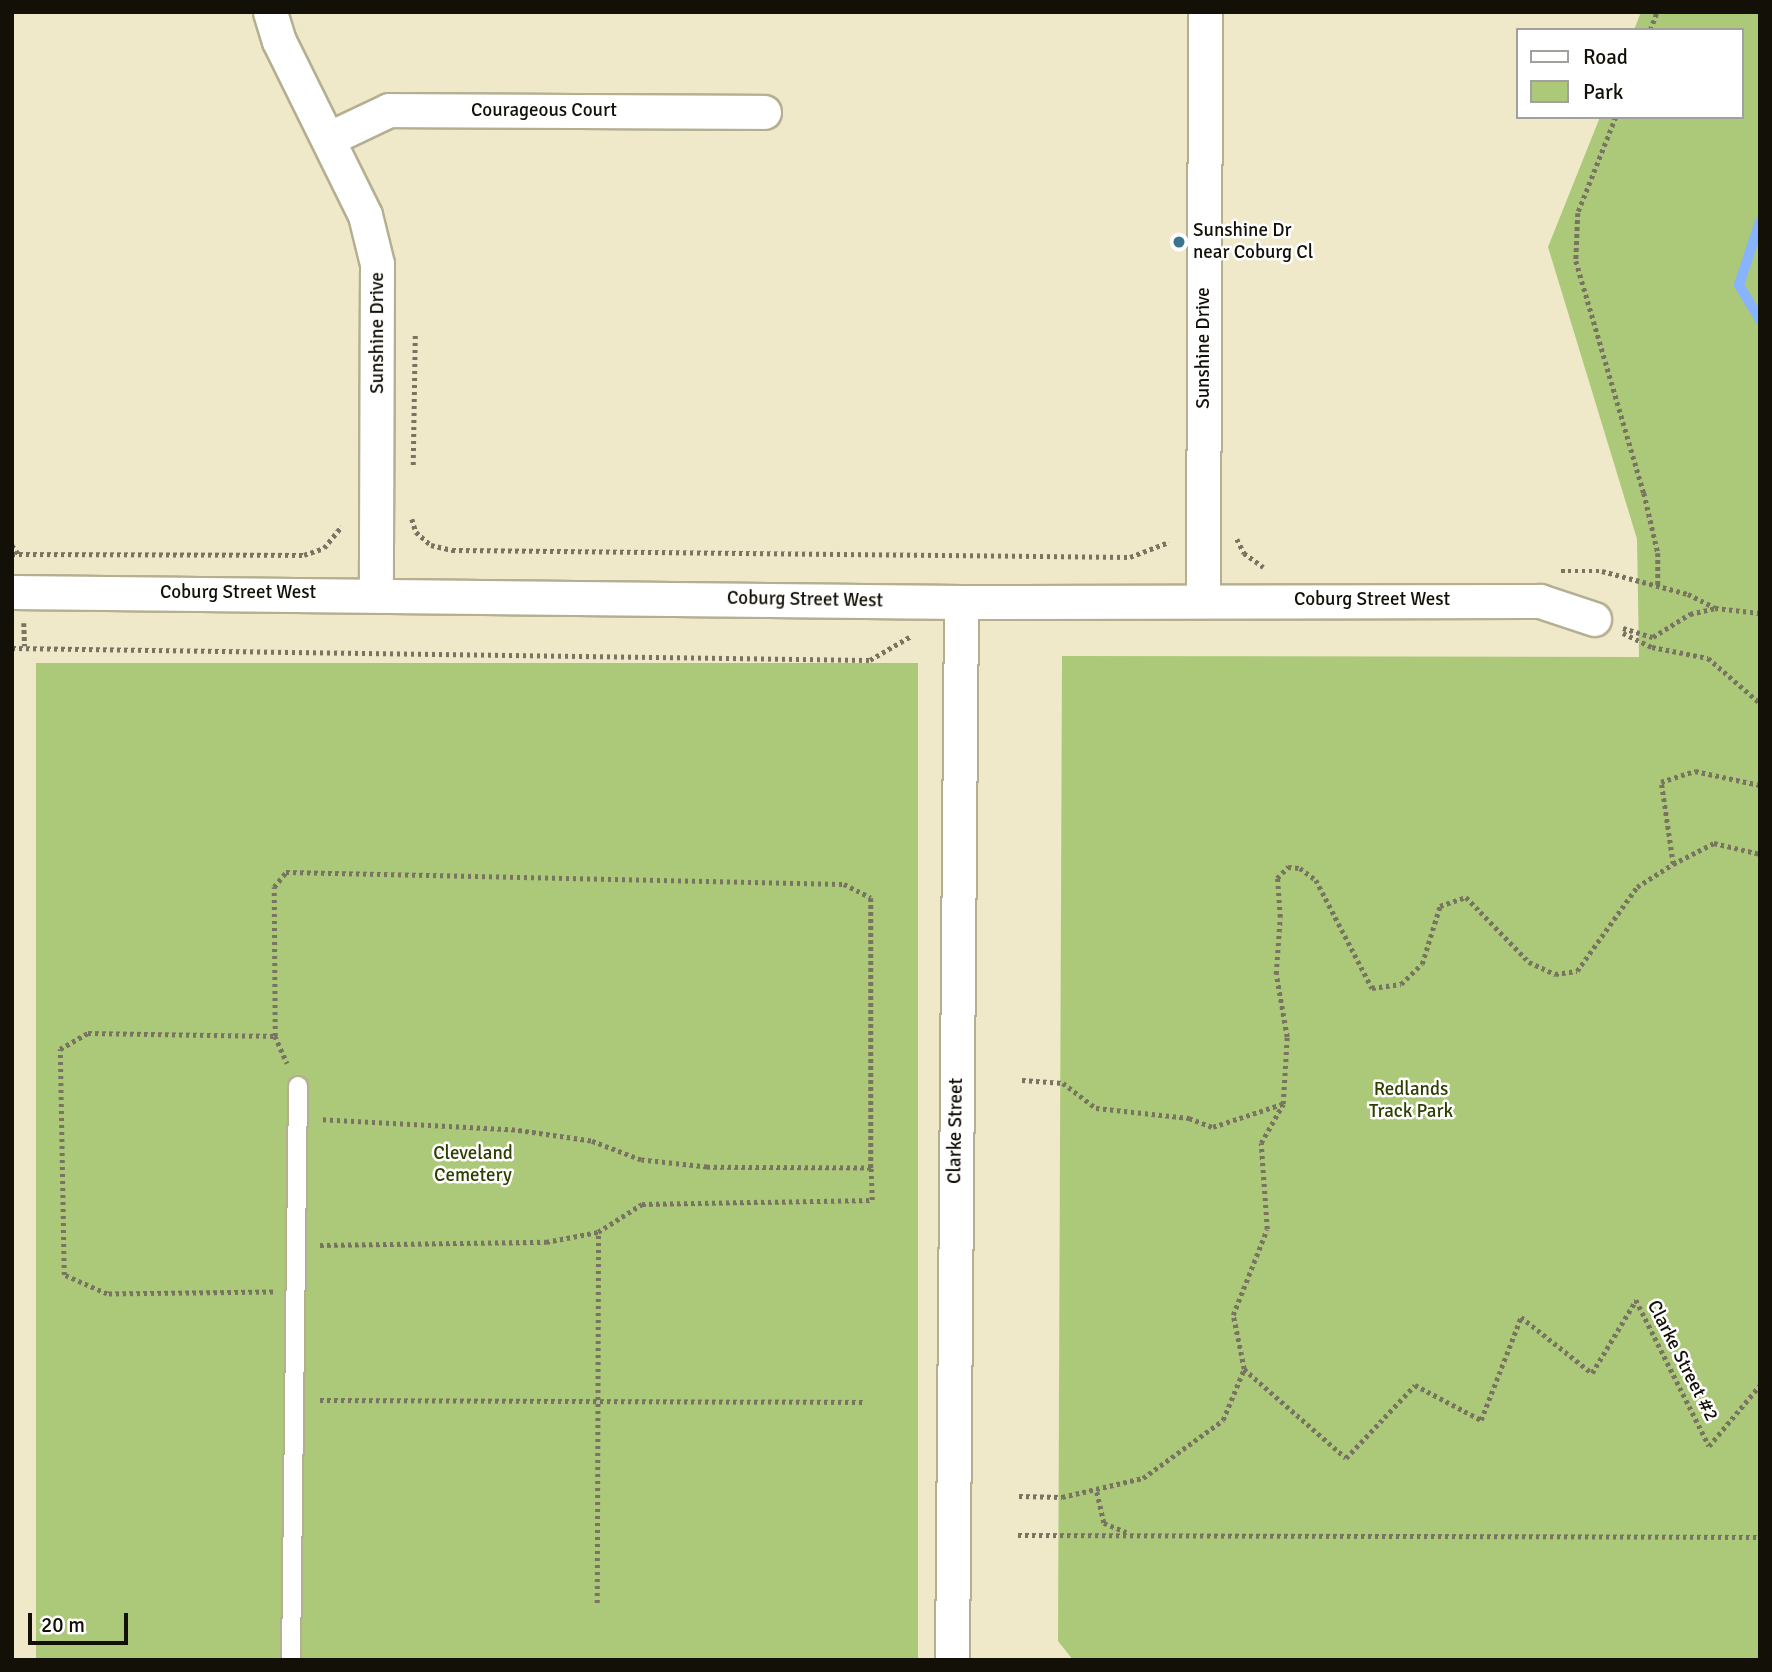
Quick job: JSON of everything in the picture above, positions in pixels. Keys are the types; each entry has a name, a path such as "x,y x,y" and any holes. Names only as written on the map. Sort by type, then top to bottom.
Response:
{"street":[{"name":"Sunshine Drive","path":"270,12 279,41 330,138 365,215 377,264 376,594"},
{"name":"Sunshine Drive","path":"1203,599 1205,12"},
{"name":"Courageous Court","path":"330,138 389,110 764,112"},
{"name":"Coburg Street West","path":"18,604 376,594 961,602 1203,599 1540,601 1594,619"},
{"name":"Clarke Street","path":"952,1660 961,602"}],"lane":[{"path":"290,1660 298,1292 298,1086"}],"path":[{"path":"1615,119 1578,213 1576,261 1644,493 1658,553 1658,586"},
{"path":"413,476 415,332"},
{"path":"412,515 421,537 430,545 453,550 1130,557 1176,540"},
{"path":"12,554 304,555 324,548 339,532"},
{"path":"12,545 19,554"},
{"path":"18,604 25,646"},
{"path":"1594,619 1653,637 1690,614 1715,608 1760,613"},
{"path":"1594,619 1652,647 1708,658 1760,703"},
{"path":"12,648 25,646 870,660 915,635"},
{"path":"1673,864 1661,782 1695,771 1760,785"},
{"path":"1018,1496 1097,1492 1143,1478 1223,1420 1244,1369 1233,1315 1267,1229 1261,1143 1283,1104 1287,1037 1276,974 1280,917 1277,878 1288,867 1300,868 1316,880 1372,988 1401,984 1422,964 1440,906 1466,897 1529,962 1555,974 1577,971 1637,887 1673,864 1714,843 1760,854"},
{"path":"298,1086 275,1036 274,887 286,872 844,884 871,898 872,1200 642,1205 598,1232 546,1241 298,1245"},
{"path":"275,1036 88,1033 60,1049 64,1275 107,1294 298,1292"},
{"path":"1022,1080 1063,1083 1096,1108 1189,1118 1213,1127 1283,1104"},
{"path":"298,1118 515,1130 591,1141 641,1160 707,1167 871,1168"},
{"path":"597,1603 598,1232"},
{"name":"Clarke Street #2","path":"1244,1369 1346,1458 1415,1385 1481,1420 1521,1317 1592,1373 1636,1300 1709,1447 1760,1385"},
{"path":"296,1400 865,1402"},
{"path":"1097,1492 1104,1523 1129,1533"},
{"path":"1018,1535 1129,1533 1760,1536"}],"green space":[{"name":"Redlands Track Park","path":"1641,12 1760,12 1760,1660 1073,1660 1058,1641 1062,656 1639,657 1637,539 1548,247 1599,119 1744,119 1744,28 1635,28"},
{"name":"Cleveland Cemetery","path":"36,663 918,663 918,1660 36,1660"}],"waterway":[{"path":"1760,221 1739,285 1760,320"}],"place":[{"name":"Sunshine Dr near Coburg Cl","path":"1179,242"}]}
